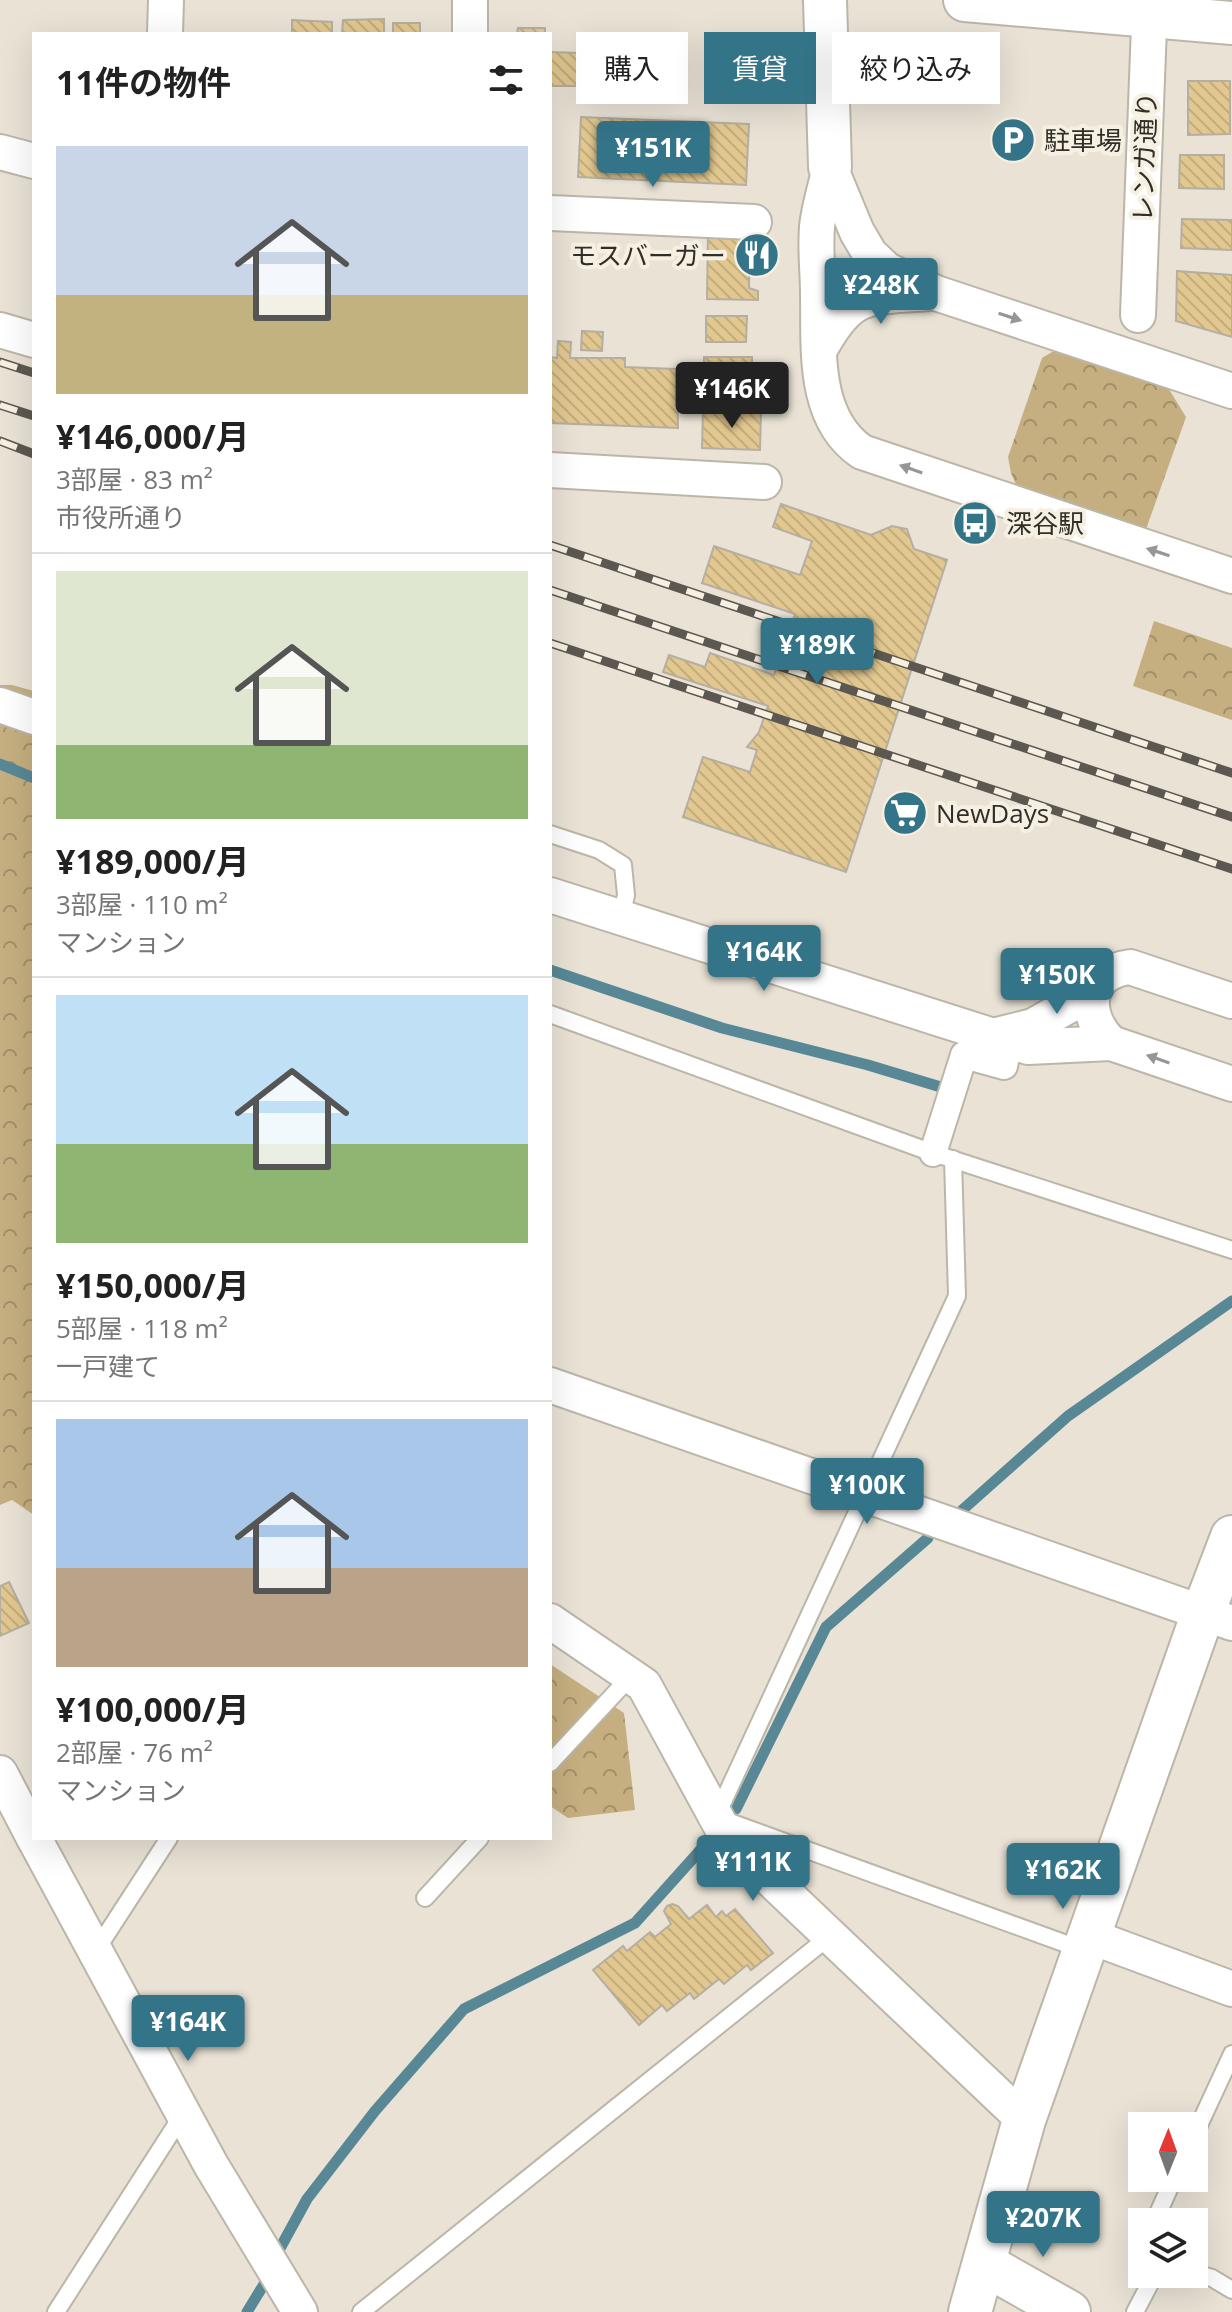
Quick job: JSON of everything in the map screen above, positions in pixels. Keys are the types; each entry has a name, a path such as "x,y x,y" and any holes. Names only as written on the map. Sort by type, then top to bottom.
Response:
{"street":[{"path":"165,32 166,0"},
{"path":"470,0 470,32"},
{"path":"825,0 830,167 817,226 819,351 824,396 833,421 846,442 862,452 1232,576"},
{"path":"965,0 1149,8 1232,23"},
{"name":"レンガ通り","path":"1138,315 1149,8"},
{"path":"0,152 32,160"},
{"path":"830,167 857,232 877,263 936,293 1232,391"},
{"path":"552,213 754,222"},
{"path":"819,351 831,328 853,305 874,297 936,293"},
{"path":"0,330 32,339"},
{"path":"552,470 764,482"},
{"path":"0,705 32,716"},
{"path":"552,896 1028,1047 1111,1043 1232,1084"},
{"path":"943,1156 964,1055 1004,1066 1006,1056 967,1044 985,1031 1033,1026 1093,992 1106,974 1130,967 1232,1001"},
{"path":"1093,992 1094,1020 1098,1031 1111,1043"},
{"path":"552,1386 1217,1618"},
{"path":"970,2312 1024,2120 1086,1943 1217,1618 1232,1537"},
{"path":"552,1622 644,1685 728,1839 1024,2120"},
{"path":"0,1773 32,1834"},
{"path":"35,1840 183,2114 300,2312"},
{"path":"1086,1943 1232,1989"},
{"path":"984,2264 1069,2312"}],"lane":[{"path":"552,835 599,850 623,865 626,895 621,918"},
{"path":"552,1015 943,1156 1232,1250"},
{"path":"943,1156 957,1296 716,1817 1086,1943"},
{"path":"552,1761 631,1676"},
{"path":"95,1952 168,1840"},
{"path":"425,1898 478,1840"},
{"path":"361,2312 830,1936"},
{"path":"1205,2112 1232,2054"},
{"path":"56,2312 183,2114"},
{"path":"1208,2277 1232,2290"},
{"path":"1135,2312 1148,2288"}],"green space":[{"path":"1063,351 1167,386 1186,417 1145,532 1017,487 1008,457 1042,358 1052,352"},
{"path":"1154,621 1232,648 1232,720 1133,686"},
{"path":"0,685 12,685 32,690 32,1514 12,1500 0,1505"},
{"path":"552,1665 624,1713 635,1810 568,1818 552,1807"}],"building":[{"path":"384,19 384,32 342,32 343,20"},
{"path":"292,20 332,22 332,32 292,32"},
{"path":"393,23 420,23 420,32 393,32"},
{"path":"518,28 545,28 545,32 517,32"},
{"path":"552,52 576,53 576,86 552,86"},
{"path":"1188,81 1230,81 1230,134 1188,135"},
{"path":"581,117 749,124 746,185 578,177"},
{"path":"1180,155 1224,155 1224,189 1179,188"},
{"path":"1182,219 1232,220 1232,250 1181,248"},
{"path":"708,231 750,232 749,288 758,291 758,300 707,299"},
{"path":"1177,271 1232,275 1232,337 1176,321"},
{"path":"706,316 747,316 746,342 706,342"},
{"path":"582,331 603,332 602,351 581,350"},
{"path":"558,341 571,342 570,358 625,358 625,367 677,369 678,428 552,423 552,357 557,358"},
{"path":"704,357 752,357 752,392 704,392"},
{"path":"703,410 761,411 760,450 702,448"},
{"path":"781,504 871,535 892,526 907,529 914,549 947,560 846,872 683,817 703,757 750,772 757,750 747,747 759,732 768,706 663,672 669,655 705,667 710,653 774,675 795,614 702,583 714,546 800,575 812,541 773,527"},
{"path":"9,1582 29,1623 0,1636 0,1586"},
{"path":"672,1904 678,1906 689,1919 707,1905 716,1917 722,1911 726,1916 735,1909 773,1953 751,1970 747,1965 724,1984 719,1979 694,1999 690,1993 667,2011 662,2005 639,2025 593,1970 623,1946 627,1951 650,1932 655,1937 671,1924 664,1911"}],"waterway":[{"path":"0,764 32,777"},
{"path":"552,971 722,1028 944,1088"},
{"path":"960,1512 1068,1416 1232,1301"},
{"path":"736,1809 826,1627 928,1538"},
{"path":"278,2252 307,2199 375,2111 464,2009 635,1923 713,1836"},
{"path":"247,2312 266,2281"}],"railway":[{"path":"0,362 32,372"},
{"path":"0,405 32,415"},
{"path":"0,441 32,453"},
{"path":"552,546 1232,773"},
{"path":"552,591 1232,817"},
{"path":"552,644 1232,869"}],"place":[{"name":"駐車場","path":"1013,140"},
{"name":"モスバーガー","path":"757,255"},
{"name":"深谷駅","path":"975,523"},
{"name":"NewDays","path":"905,813"}]}
